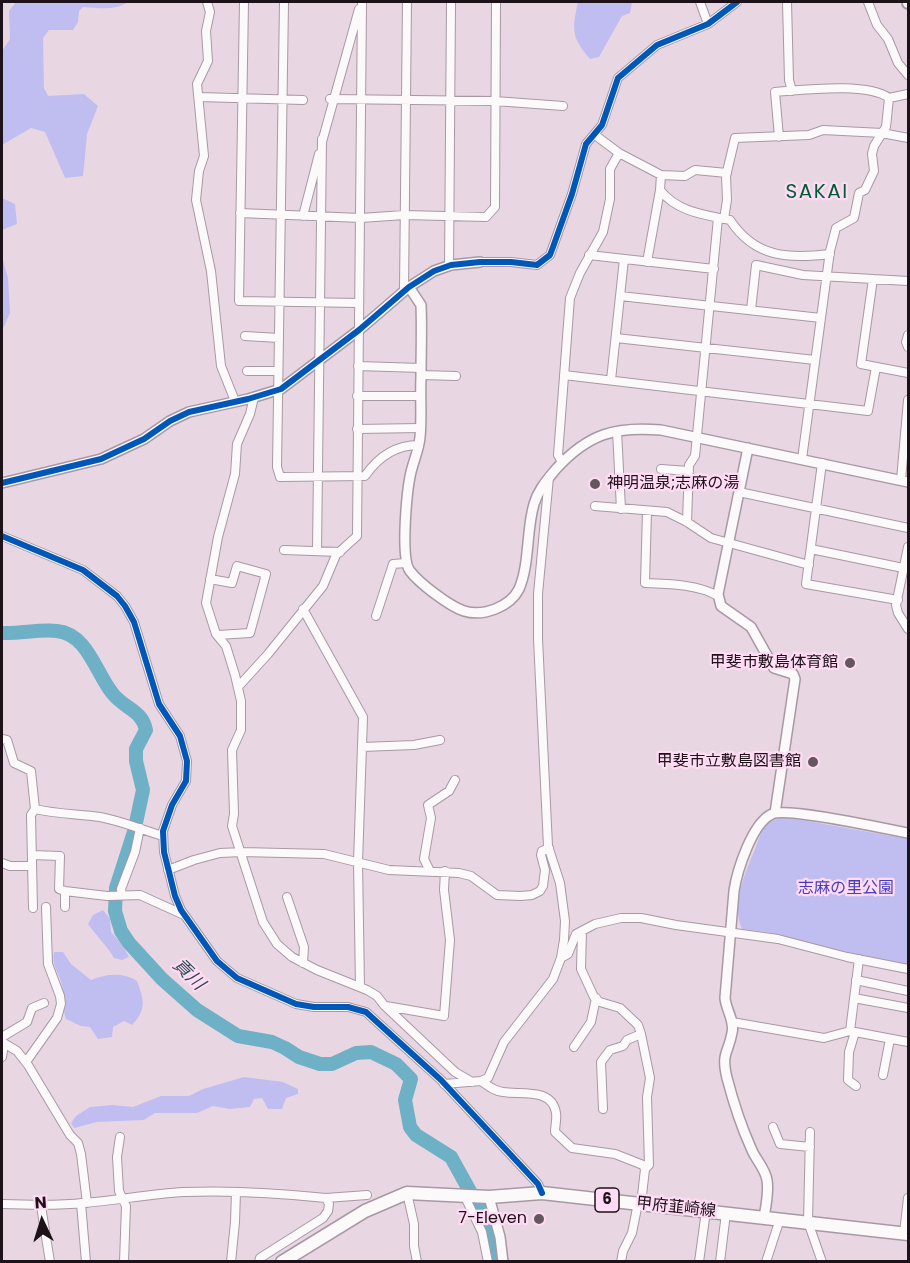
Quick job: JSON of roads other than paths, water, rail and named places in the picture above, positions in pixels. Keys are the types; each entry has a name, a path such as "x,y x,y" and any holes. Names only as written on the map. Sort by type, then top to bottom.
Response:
{"main road":[{"name":"甲府韮崎線","path":"282,1262 365,1210 407,1193 489,1197 542,1193 906,1234"}],"street":[{"path":"207,2 210,12 206,31 207,60 197,84 204,156 198,182 198,212 211,271 221,366 235,401"},
{"path":"244,2 239,301 358,303"},
{"path":"284,2 278,371 279,477 365,476 376,462 394,449 407,445 418,445"},
{"path":"238,687 323,586 336,555 357,536 361,2"},
{"path":"303,216 332,99 361,2"},
{"path":"407,2 404,215 407,289 421,305 421,371 420,428 408,492 405,547 408,569 416,577 456,608 468,612 501,607 511,600 522,578 534,504 549,477 562,462 587,441 602,434 617,431 638,428 696,437 905,481 909,400"},
{"path":"449,266 451,2"},
{"path":"240,213 361,218 404,215 486,217 495,207 496,2"},
{"path":"700,2 708,24"},
{"path":"2,483 101,459 144,439 189,412 278,390 359,330 407,289 434,270 480,262 537,265 550,255 572,194 586,144 602,125 614,85 625,71 657,45 708,24 736,2"},
{"path":"787,2 789,81 792,91"},
{"path":"868,2 877,25 888,39 898,63 909,75"},
{"path":"779,137 775,92 825,89 872,91 882,93 889,98 909,94"},
{"path":"198,97 303,100"},
{"path":"802,459 830,254 836,228 854,218 859,193 865,190 874,171 872,153 886,127 889,98"},
{"path":"332,99 495,101 563,106"},
{"path":"687,522 689,465 694,456 714,269 721,218 727,200 727,173 735,138 809,135 823,130 882,133 909,138"},
{"path":"595,135 619,153 661,175 685,176 695,170 727,173"},
{"path":"317,551 322,140"},
{"path":"562,462 558,455 570,298 589,255 603,232 610,199 610,169 619,153"},
{"path":"647,262 661,175"},
{"path":"660,190 669,200 685,209 730,220 738,233 765,251 792,257 830,254"},
{"path":"589,255 714,269"},
{"path":"611,380 624,259"},
{"path":"751,310 756,265 803,275 909,281"},
{"path":"873,279 861,364 909,373"},
{"path":"620,296 821,318"},
{"path":"909,335 906,342 909,347"},
{"path":"245,336 279,338"},
{"path":"616,338 816,360"},
{"path":"358,366 456,376"},
{"path":"564,375 868,411 876,367"},
{"path":"247,371 278,371"},
{"path":"357,396 420,396"},
{"path":"254,397 250,414 237,444 235,474 218,537 207,603 218,635 226,646 238,687 242,719 241,730 232,750 234,813 232,826 263,922 277,944 303,963 376,996 455,1072 472,1082"},
{"path":"357,429 420,428"},
{"path":"617,431 621,509"},
{"path":"748,448 718,596 721,606 751,627 774,668 793,674 795,679 775,813"},
{"path":"822,464 806,584 898,600"},
{"path":"661,469 689,471"},
{"path":"444,1084 481,1081 488,1078 504,1042 553,979 561,958 565,921 560,883 549,848 538,639 538,594 549,477"},
{"path":"739,492 909,528"},
{"path":"595,506 667,512 711,537 809,565"},
{"path":"647,511 645,583 696,588 718,596"},
{"path":"2,536 83,570 117,596 134,622 159,704 180,736 187,761 186,781 170,811 163,836 168,870 183,914 217,961 237,978 296,1004 314,1007 348,1007 366,1012 444,1084 538,1184 542,1193"},
{"path":"909,547 898,600 898,613 909,629"},
{"path":"811,549 906,568"},
{"path":"284,550 340,552"},
{"path":"376,616 393,564 406,563"},
{"path":"210,579 232,583 237,566 266,574 250,633 218,635"},
{"path":"303,609 363,717 358,862 360,987"},
{"path":"2,739 7,740 14,763 31,771 35,809 31,815 33,908"},
{"path":"362,747 414,745 440,740"},
{"path":"430,871 424,860 431,818 428,805 449,791 455,780"},
{"path":"35,809 130,824 163,836"},
{"path":"764,1217 767,1177 750,1147 727,1078 724,1062 732,1034 732,1022 725,998 737,875 758,826 764,819 775,813 794,812 909,833"},
{"path":"121,895 140,828"},
{"path":"168,870 194,860 220,854 242,852 324,854 389,870 445,871 471,876 497,895 532,895 540,891 543,886 545,870 541,855 542,851 549,848"},
{"path":"32,855 60,856 59,889 107,896 140,895 183,914"},
{"path":"2,863 10,866 32,866"},
{"path":"384,1005 444,1016 450,940 444,890 445,871"},
{"path":"65,891 65,907"},
{"path":"287,897 304,947 303,963"},
{"path":"26,1062 57,1018 61,1004 48,964 46,907"},
{"path":"561,958 568,954 576,934 595,924 627,917 778,939 909,969"},
{"path":"582,931 581,969 600,1002 620,1008 638,1025 650,1078 647,1097 649,1165 645,1169 640,1204 621,1262"},
{"path":"856,1086 848,1080 859,959"},
{"path":"856,980 909,991"},
{"path":"574,1047 591,1022 596,998"},
{"path":"854,998 909,1008"},
{"path":"2,1041 27,1022 32,1008 44,1003"},
{"path":"732,1022 824,1038 853,1031 909,1042"},
{"path":"603,1109 601,1062 610,1050 623,1046 627,1040 641,1034"},
{"path":"883,1075 890,1039"},
{"path":"2,1041 17,1051 26,1062 70,1135 78,1143 84,1203 86,1262"},
{"path":"2,1041 2,1057"},
{"path":"481,1081 492,1089 503,1092 536,1094 546,1097 553,1103 556,1112 555,1132 572,1148 615,1154 643,1165 645,1169"},
{"path":"773,1127 780,1144 810,1147"},
{"path":"810,1132 808,1222 822,1262"},
{"path":"120,1137 117,1157 119,1191 126,1206 124,1262"},
{"path":"2,1204 41,1206 186,1192 281,1193 326,1198 367,1195"},
{"path":"231,1262 236,1192"},
{"path":"407,1193 414,1224 417,1262"},
{"path":"465,1195 482,1232 488,1262"},
{"path":"489,1197 500,1237 503,1262"},
{"path":"259,1262 260,1258 323,1218 328,1211 329,1204 326,1198"},
{"path":"906,1234 909,1198"},
{"path":"41,1206 50,1262"},
{"path":"699,1262 706,1211"},
{"path":"720,1262 726,1213"},
{"path":"766,1262 780,1219"}],"waterway":[{"name":"貢川","path":"2,633 57,631 76,639 84,647 113,694 144,723 146,730 136,749 136,761 143,790 134,832 116,888 115,911 121,931 129,943 162,979 197,1010 238,1036 272,1042 299,1057 320,1064 332,1064 356,1053 371,1052 396,1064 411,1079 405,1100 410,1127 416,1135 451,1157 482,1213 495,1251 496,1262"}],"place":[{"name":"神明温泉;志麻の湯","path":"595,484"},
{"name":"甲斐市敷島体育館","path":"850,663"},
{"name":"甲斐市立敷島図書館","path":"813,762"},
{"name":"7-Eleven","path":"539,1219"}],"district":[{"name":"SAKAI","path":"817,193"}],"park label":[{"name":"志麻の里公園","path":"846,889"}]}
